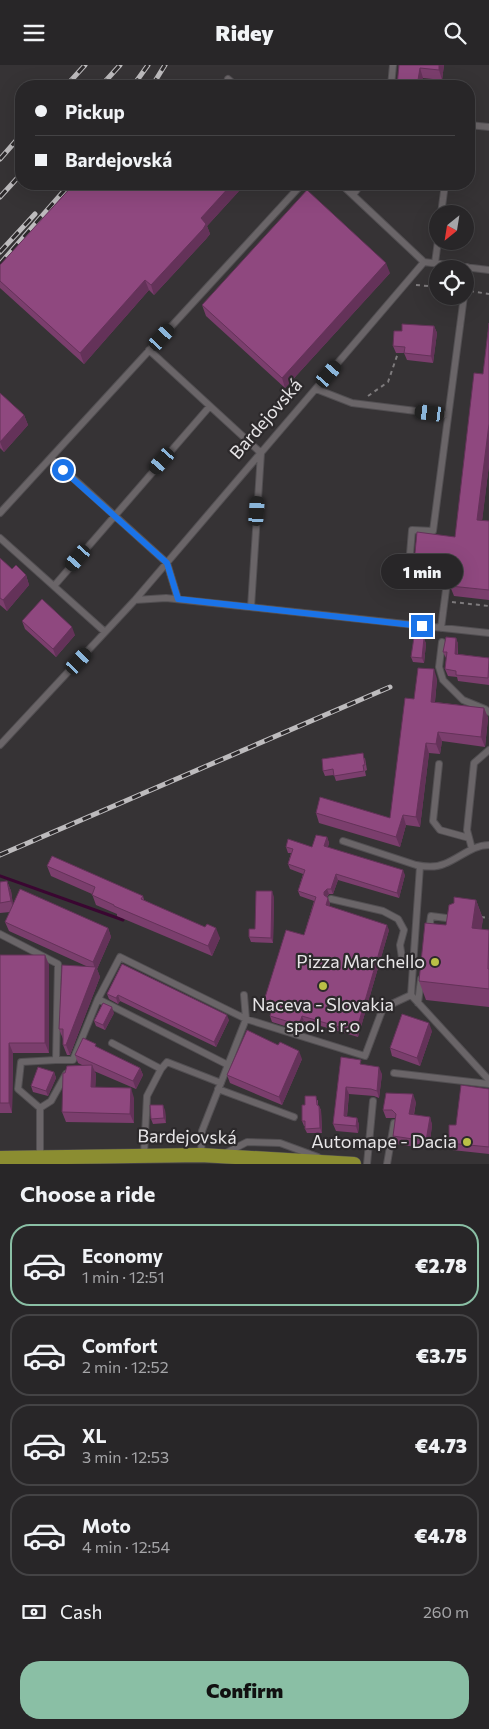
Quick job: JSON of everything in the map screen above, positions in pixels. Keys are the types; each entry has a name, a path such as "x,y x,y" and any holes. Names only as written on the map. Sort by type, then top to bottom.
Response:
{"main road":[{"name":"Bardejovská","path":"0,1157 20,1160 40,1156 57,1160 144,1154 171,1159 201,1155 220,1155 354,1164"}],"lane":[{"path":"392,80 393,65"},
{"path":"475,126 489,127"},
{"path":"0,513 297,190"},
{"path":"348,190 424,262 429,262"},
{"path":"353,195 357,190"},
{"path":"442,205 444,190"},
{"name":"Bardejovská","path":"0,745 135,600 424,262"},
{"path":"474,268 489,270"},
{"path":"441,628 447,582 408,578 412,530 433,531 463,305"},
{"path":"149,351 261,453 251,607"},
{"path":"316,389 356,404 448,415"},
{"path":"54,586 210,406"},
{"path":"50,458 167,563 178,599"},
{"path":"0,537 105,632"},
{"path":"135,600 178,599 489,633"},
{"path":"442,641 439,667 443,680 463,700 485,709 489,713"},
{"path":"472,849 467,830 474,763 489,750"},
{"path":"439,764 433,821 440,829 469,838"},
{"path":"343,841 420,866 435,867 478,846 489,845"},
{"path":"420,866 411,995 489,1080"},
{"path":"331,899 382,911 398,919 404,930 400,945 402,958 413,965"},
{"path":"428,934 431,916 457,919"},
{"path":"0,934 58,964 56,1060"},
{"path":"40,1108 51,1101 73,1061 98,999 120,957 246,1019 365,1056 383,1008 411,995"},
{"path":"418,1003 422,971"},
{"path":"201,1155 202,1131 246,1019 244,995"},
{"path":"98,999 228,1065"},
{"path":"112,1043 161,1069"},
{"path":"40,1156 40,1108 18,1089 21,1062 73,1061"},
{"path":"144,1154 147,1096 161,1069 167,1062 294,1117"},
{"path":"394,1073 489,1084"},
{"path":"367,1164 373,1101"},
{"path":"387,1164 394,1123"}],"path":[{"path":"406,284 429,286"},
{"path":"474,292 489,293"},
{"path":"356,404 388,382 398,353"},
{"path":"444,601 489,606"},
{"path":"480,917 489,918"}],"building":[{"path":"399,65 439,65 439,70 420,68 418,80 398,80"},
{"path":"69,190 227,190 201,218 206,224 203,229 151,285 145,280 80,353 0,281 0,265"},
{"path":"307,190 386,263 282,378 202,305"},
{"path":"489,323 489,424 477,520 489,521 489,590 450,586 452,567 414,563 417,532 455,537 474,373 483,374"},
{"path":"402,324 434,326 431,356 404,353 405,347 393,346 394,331 402,331"},
{"path":"0,393 24,415 0,442"},
{"path":"0,558 12,569 16,565 26,575 3,600 0,598"},
{"path":"42,599 72,627 53,649 22,621"},
{"path":"414,637 424,638 422,658 411,657"},
{"path":"446,637 456,638 455,654 489,658 488,678 456,675 456,671 445,669 447,652 443,652"},
{"path":"418,668 434,669 431,702 484,708 481,737 438,732 436,744 426,743 416,817 403,815 396,837 316,813 320,797 390,818 405,698 414,699"},
{"path":"363,753 364,771 334,776 333,769 323,771 322,759"},
{"path":"316,835 327,837 324,846 403,870 397,893 336,874 331,889 327,889 324,892 324,895 328,898 326,905 387,925 356,1032 302,1016 299,1025 270,1016 273,1007 263,1004 286,930 304,935 316,897 298,891 305,870 288,864 293,849 286,847 288,839 312,847"},
{"path":"52,856 143,896 141,899 205,927 207,924 216,928 208,946 92,895 95,887 47,866"},
{"path":"7,881 11,901 0,903 0,882"},
{"path":"20,889 108,928 93,962 5,922"},
{"path":"256,891 272,891 271,938 249,937 249,929 255,929"},
{"path":"454,897 476,900 472,928 489,930 489,989 419,981 425,923 446,925 449,905 454,903"},
{"path":"0,955 45,955 45,1043 9,1043 9,1103 0,1103"},
{"path":"122,964 227,1015 214,1042 118,995 116,998 107,994"},
{"path":"62,965 96,967 66,1045 63,1045 63,1029 59,1029"},
{"path":"103,1003 112,1007 103,1025 94,1021"},
{"path":"402,1014 429,1023 417,1058 390,1048"},
{"path":"247,1030 278,1045 280,1042 299,1051 279,1097 227,1075"},
{"path":"83,1038 140,1068 133,1081 75,1055"},
{"path":"341,1057 361,1060 360,1064 379,1067 377,1091 346,1087 344,1116 357,1118 356,1126 333,1124"},
{"path":"92,1065 91,1087 131,1088 130,1114 62,1112 63,1073 65,1073 67,1066"},
{"path":"38,1067 54,1072 46,1091 31,1086"},
{"path":"461,1085 489,1089 489,1147 449,1143 449,1125 456,1125"},
{"path":"386,1093 413,1094 409,1114 430,1117 426,1141 393,1136 396,1114 392,1110 383,1110"},
{"path":"305,1096 316,1096 317,1105 319,1106 320,1128 305,1129 305,1121 302,1121 302,1105 305,1105"},
{"path":"150,1105 163,1105 164,1118 151,1119"}],"waterway":[{"path":"0,876 123,920"}],"railway":[{"path":"71,80 85,65"},
{"path":"106,80 120,65"},
{"path":"137,80 148,65"},
{"path":"156,80 165,65"},
{"path":"0,159 15,142"},
{"path":"0,197 15,181"},
{"path":"0,264 65,190"},
{"path":"0,252 35,214"},
{"path":"0,855 390,687"}],"place":[{"name":"Pizza Marchello","path":"435,962"},
{"name":"Naceva - Slovakia spol. s r.o","path":"323,986"},
{"name":"Automape - Dacia","path":"467,1142"}],"route":[{"path":"63,470 167,563 178,599 422,626"}]}
